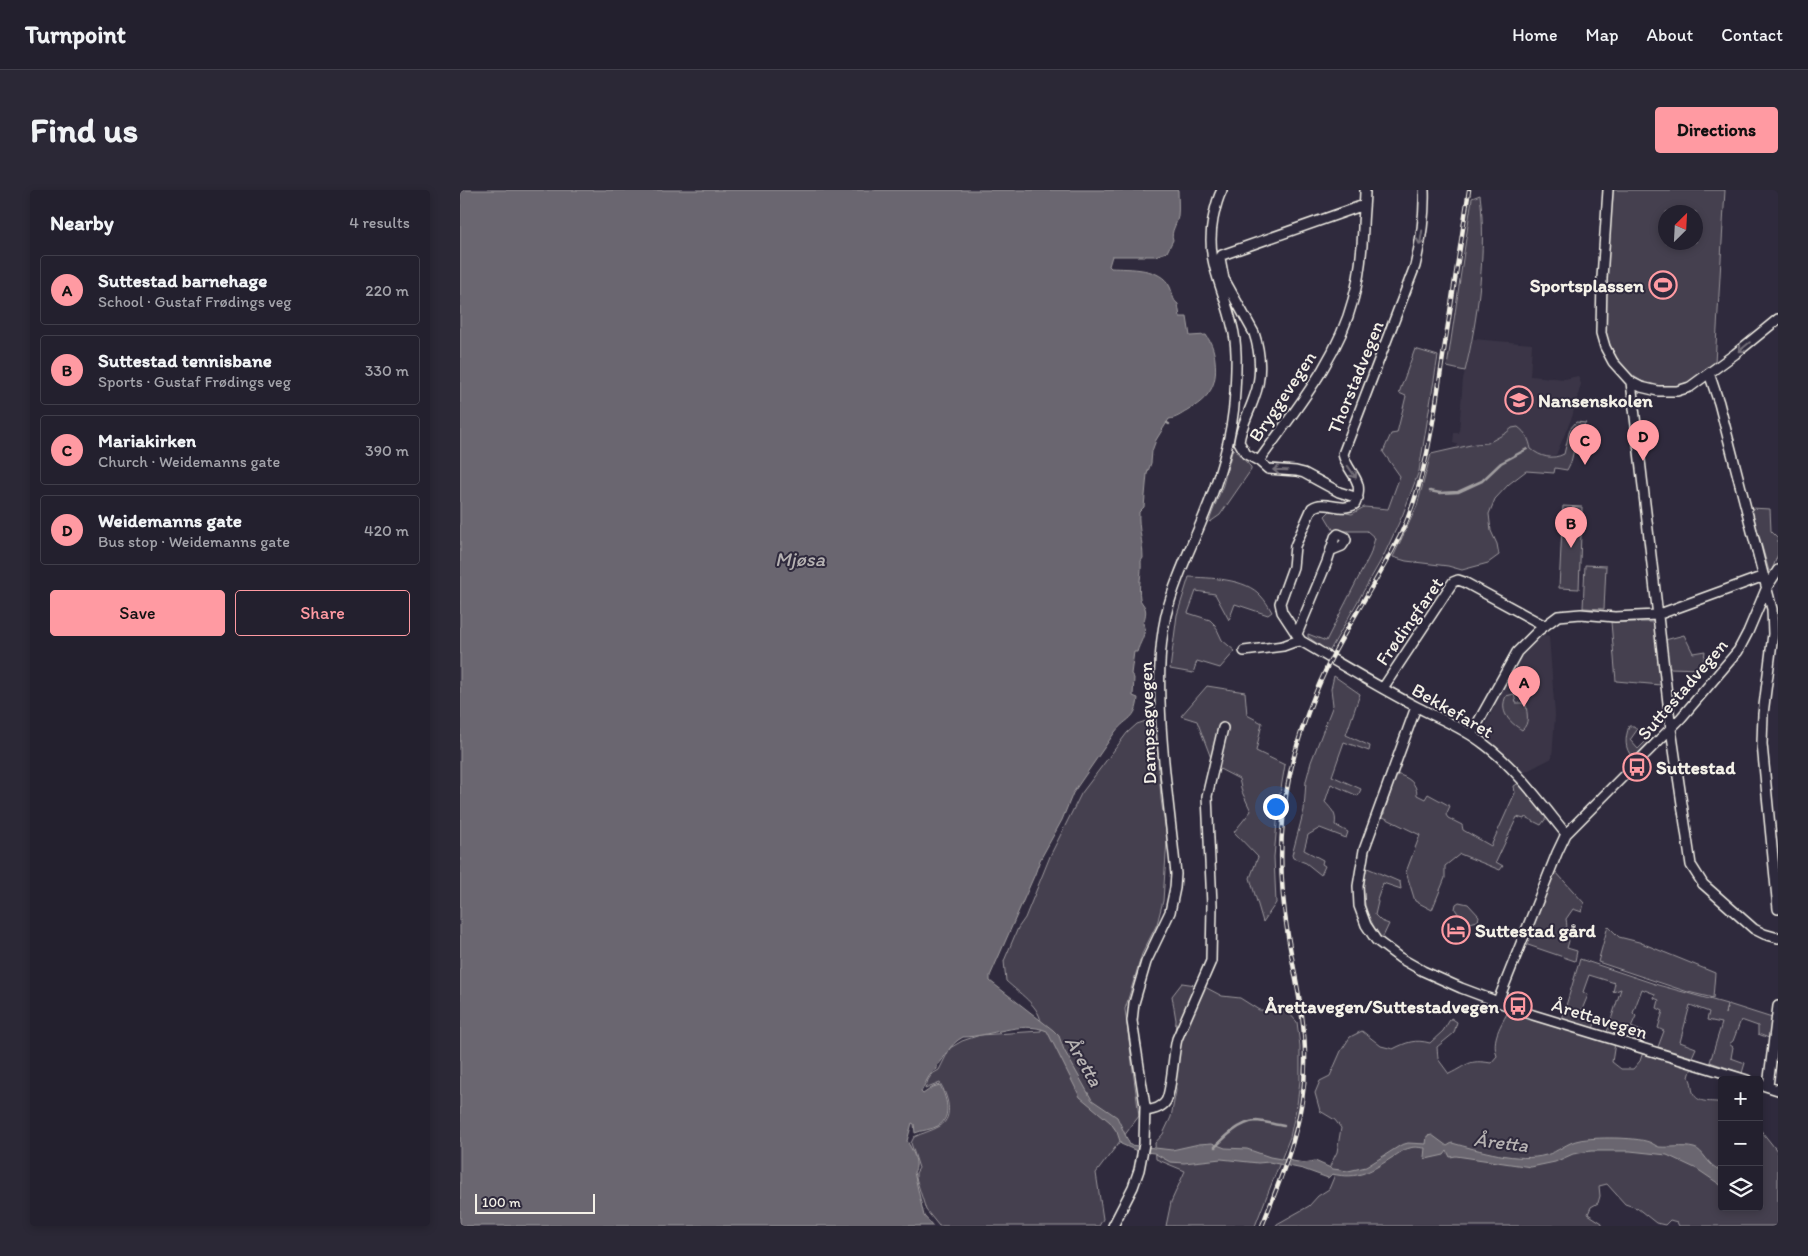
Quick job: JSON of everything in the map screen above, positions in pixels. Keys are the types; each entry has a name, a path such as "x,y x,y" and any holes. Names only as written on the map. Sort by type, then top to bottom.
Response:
{"street":[{"name":"Dampsagvegen","path":"1113,1226 1133,1187 1139,1170 1143,1148 1145,1111 1132,1021 1134,1003 1146,962 1170,912 1175,888 1176,874 1163,763 1159,681 1160,655 1172,593 1214,490 1233,416 1235,343 1233,325 1216,278 1210,245 1215,208 1222,190"},
{"name":"Bryggevegen","path":"1364,205 1222,255 1220,258 1224,279 1254,333 1257,342 1260,368 1259,381 1242,426 1239,442 1246,454 1258,461 1322,371 1353,302 1362,255 1365,190"},
{"name":"Thorstadvegen","path":"1358,498 1359,489 1356,477 1346,464 1343,454 1415,266 1422,238 1424,190"},
{"path":"1608,190 1602,278 1601,332 1608,354 1619,370 1631,382 1650,390 1668,392 1690,387 1778,319"},
{"path":"1709,373 1719,402 1772,609 1773,634 1763,714 1762,744 1774,829 1778,909"},
{"path":"1631,382 1671,729 1691,865 1699,880 1742,918 1764,934 1778,937"},
{"path":"1258,461 1268,469 1304,473 1339,492 1358,498"},
{"name":"Bekkefaret","path":"1358,498 1355,504 1346,508 1325,504 1316,505 1312,508 1295,546 1294,567 1280,603 1282,612 1299,638 1416,707 1461,728 1485,744 1506,763 1534,794 1566,834"},
{"path":"1244,651 1283,646 1299,638 1332,550"},
{"name":"Suttestadvegen","path":"1498,1001 1566,834 1671,729 1738,651 1748,632 1766,582 1778,570"},
{"name":"Frødingfaret","path":"1383,688 1453,582 1458,580 1545,626"},
{"path":"1471,735 1517,652 1558,616 1582,614 1615,617 1657,615 1766,582"},
{"name":"Årettavegen","path":"1416,707 1364,850 1358,886 1359,906 1366,925 1376,940 1400,958 1423,971 1461,988 1534,1015 1734,1076"},
{"path":"1145,1111 1162,1105 1168,1097 1177,1039 1211,961 1212,905 1207,796 1223,728"},
{"path":"1778,1011 1764,1085 1778,1090"}],"shaded area":[{"name":"Sportsplassen","path":"1612,190 1725,190 1715,363 1697,378 1682,386 1661,387 1647,384 1624,368 1609,343 1604,315"},
{"path":"1480,195 1482,260 1474,329 1465,371 1447,367 1472,198"},
{"name":"Nansenskolen","path":"1473,339 1532,344 1530,376 1565,379 1578,376 1581,384 1572,417 1556,455 1541,459 1470,456 1457,448 1457,444 1453,443 1454,433 1459,433 1463,379"},
{"path":"1415,349 1438,356 1419,471 1403,514 1384,555 1329,652 1308,637 1308,634 1326,641 1370,555 1375,538 1367,531 1334,531 1325,516 1331,510 1352,514 1364,507 1388,509 1400,476 1383,452 1391,434 1397,433 1406,396 1399,393"},
{"path":"1576,422 1586,423 1578,433 1571,462 1567,470 1555,468 1554,473 1526,471 1509,484 1495,499 1489,514 1491,531 1497,544 1499,555 1488,563 1462,570 1448,566 1406,561 1393,557 1417,506 1431,454 1488,443 1512,428 1518,427 1527,437 1531,449 1543,456 1555,457 1564,454 1570,429"},
{"path":"1233,448 1251,467 1251,470 1220,515 1210,522 1223,485"},
{"path":"1563,506 1582,507 1579,589 1559,588"},
{"path":"1751,508 1770,509 1771,531 1778,538 1778,554 1772,570 1769,571"},
{"path":"1585,565 1606,566 1604,609 1583,608"},
{"path":"1189,577 1237,582 1254,590 1261,596 1272,612 1268,615 1235,604 1229,620 1215,594 1196,591 1188,613 1210,620 1215,625 1222,640 1235,651 1220,668 1197,661 1193,673 1170,669 1177,615"},
{"path":"1611,622 1655,622 1661,685 1616,681"},
{"path":"1544,635 1549,636 1555,715 1552,758 1523,773 1486,737 1485,727 1498,698 1520,659"},
{"path":"1684,635 1693,653 1705,651 1703,669 1669,668 1665,640"},
{"path":"1334,676 1360,694 1346,735 1370,746 1369,751 1344,742 1332,776 1361,789 1358,796 1331,784 1325,802 1335,815 1335,825 1348,832 1346,838 1320,828 1308,835 1304,850 1323,860 1322,864 1325,866 1321,875 1306,863 1293,858 1292,855 1304,810 1306,781 1311,762 1333,705 1331,689"},
{"path":"1207,686 1245,692 1247,715 1262,723 1256,751 1285,765 1279,800 1274,857 1276,903 1263,922 1250,878 1258,857 1234,832 1251,811 1242,792 1239,779 1214,766 1197,721 1181,716"},
{"path":"1514,694 1516,703 1526,705 1527,721 1522,730 1509,720 1505,712 1504,702 1506,696"},
{"path":"1146,721 1154,723 1157,737 1161,799 1167,839 1163,901 1157,924 1142,954 1125,1009 1139,1116 1096,1173 1103,1219 1099,1226 939,1226 926,1210 916,1178 919,1168 911,1143 914,1137 940,1126 947,1117 948,1105 943,1088 940,1083 925,1089 928,1080 932,1074 939,1070 950,1048 962,1041 980,1035 1041,1031 1041,1023 1036,1009 1006,981 1004,961 1018,928 1025,918 1051,854 1081,794 1127,733 1137,724"},
{"path":"1629,726 1634,726 1637,730 1630,740 1638,749 1650,737 1652,739 1633,758 1628,751 1626,743"},
{"path":"1396,774 1414,784 1417,795 1425,799 1428,794 1450,806 1446,815 1448,818 1462,825 1463,830 1491,846 1515,793 1514,786 1519,783 1547,817 1541,825 1525,817 1524,819 1517,817 1496,862 1503,866 1500,870 1460,854 1445,866 1445,878 1432,910 1415,901 1406,872 1420,835 1383,817"},
{"path":"1365,867 1400,882 1401,889 1383,883 1377,900 1375,915 1381,921 1389,924 1382,939 1367,913 1365,905"},
{"path":"1555,871 1584,903 1582,912 1573,909 1566,919 1569,941 1567,948 1577,951 1575,961 1525,944"},
{"path":"1459,902 1468,904 1479,916 1478,921 1469,923 1461,918 1455,909 1456,904"},
{"path":"1608,926 1619,937 1639,942 1715,973 1713,998 1688,992 1598,962"},
{"path":"1580,959 1658,985 1727,1004 1725,1014 1728,1004 1772,1018 1769,1038 1758,1034 1758,1026 1741,1020 1733,1041 1729,1044 1733,1047 1731,1058 1745,1063 1742,1073 1710,1062 1722,1023 1707,1020 1709,1012 1690,1005 1680,1042 1696,1048 1692,1057 1658,1047 1664,1031 1658,1028 1663,1011 1657,1008 1659,1000 1654,998 1655,994 1642,989 1633,1013 1636,1016 1631,1027 1646,1033 1643,1043 1607,1032 1621,989 1613,992 1615,983 1589,975 1583,992 1588,995 1581,1012 1598,1018 1593,1028 1562,1019"},
{"path":"1182,983 1203,986 1222,996 1240,998 1259,1010 1289,1013 1297,1022 1300,1046 1300,1081 1297,1105 1290,1137 1255,1226 1166,1226 1171,1202 1185,1171 1156,1159 1155,1143 1163,1134 1171,1117 1176,1091 1173,1064 1176,1020 1172,996"},
{"path":"1509,1010 1615,1043 1612,1062 1621,1069 1633,1069 1640,1061 1643,1052 1692,1067 1689,1077 1695,1096 1701,1100 1718,1102 1718,1211 1763,1211 1763,1133 1778,1152 1778,1226 1679,1226 1677,1222 1670,1220 1665,1225 1656,1223 1637,1208 1625,1204 1607,1184 1599,1186 1600,1196 1598,1203 1591,1207 1588,1214 1602,1223 1602,1226 1276,1226 1309,1206 1318,1196 1329,1189 1334,1177 1330,1166 1337,1152 1341,1128 1335,1120 1320,1111 1315,1093 1320,1081 1330,1076 1341,1051 1350,1037 1362,1031 1381,1046 1393,1049 1411,1042 1430,1043 1443,1031 1451,1018 1457,1022 1454,1033 1437,1047 1438,1059 1449,1074 1473,1062 1491,1063 1497,1056 1495,1044 1500,1027"}],"water":[{"name":"Mjøsa","path":"460,190 1178,190 1178,216 1172,234 1173,240 1167,252 1155,256 1112,256 1109,266 1111,268 1144,270 1166,280 1178,304 1180,317 1187,317 1190,336 1206,335 1210,341 1215,356 1215,377 1210,390 1201,401 1178,416 1169,419 1156,440 1152,451 1151,463 1147,474 1144,507 1139,512 1143,558 1141,561 1140,599 1146,612 1143,624 1145,627 1144,635 1137,652 1134,652 1131,674 1134,678 1133,696 1138,698 1137,705 1133,714 1115,732 1073,793 1062,820 1040,860 990,976 990,981 1059,1036 1064,1050 1092,1100 1117,1117 1130,1145 1172,1150 1212,1143 1225,1148 1247,1149 1270,1157 1304,1163 1315,1161 1333,1169 1348,1171 1366,1167 1401,1145 1408,1143 1426,1144 1427,1136 1432,1135 1447,1146 1452,1143 1511,1157 1546,1155 1580,1140 1625,1138 1643,1140 1659,1147 1697,1149 1718,1169 1718,1183 1697,1169 1667,1155 1630,1151 1591,1151 1573,1154 1555,1162 1531,1167 1456,1156 1450,1157 1447,1151 1444,1155 1426,1159 1424,1157 1425,1148 1414,1147 1403,1150 1364,1173 1350,1176 1332,1174 1328,1178 1303,1169 1269,1162 1258,1163 1221,1159 1184,1163 1170,1162 1154,1153 1137,1151 1121,1144 1117,1132 1110,1122 1080,1097 1047,1031 1027,1027 963,1037 958,1040 937,1066 937,1069 929,1076 921,1092 923,1094 933,1087 940,1085 947,1106 943,1122 938,1126 915,1133 914,1124 912,1123 907,1141 916,1161 914,1172 924,1216 933,1226 460,1226"}],"waterway":[{"path":"1430,491 1440,493 1458,492 1482,481 1501,463 1527,449"},
{"path":"1270,464 1301,468 1330,482"},
{"name":"Åretta","path":"1215,1147 1233,1131 1250,1122 1259,1121 1284,1126"}],"railway":[{"path":"1262,1226 1278,1186 1297,1126 1304,1084 1304,1031 1288,936 1282,878 1282,834 1289,776 1308,712 1325,671 1400,536 1416,494 1432,430 1469,190"}],"place":[{"name":"Sportsplassen","path":"1663,285"},
{"name":"Nansenskolen","path":"1519,400"},
{"name":"Weidemanns gate","path":"1643,461"},
{"name":"Mariakirken","path":"1585,465"},
{"name":"Suttestad tennisbane","path":"1571,548"},
{"name":"Suttestad barnehage","path":"1524,707"},
{"name":"Suttestad","path":"1637,767"},
{"name":"Suttestad gård","path":"1456,930"},
{"name":"Årettavegen/Suttestadvegen","path":"1518,1006"}]}
